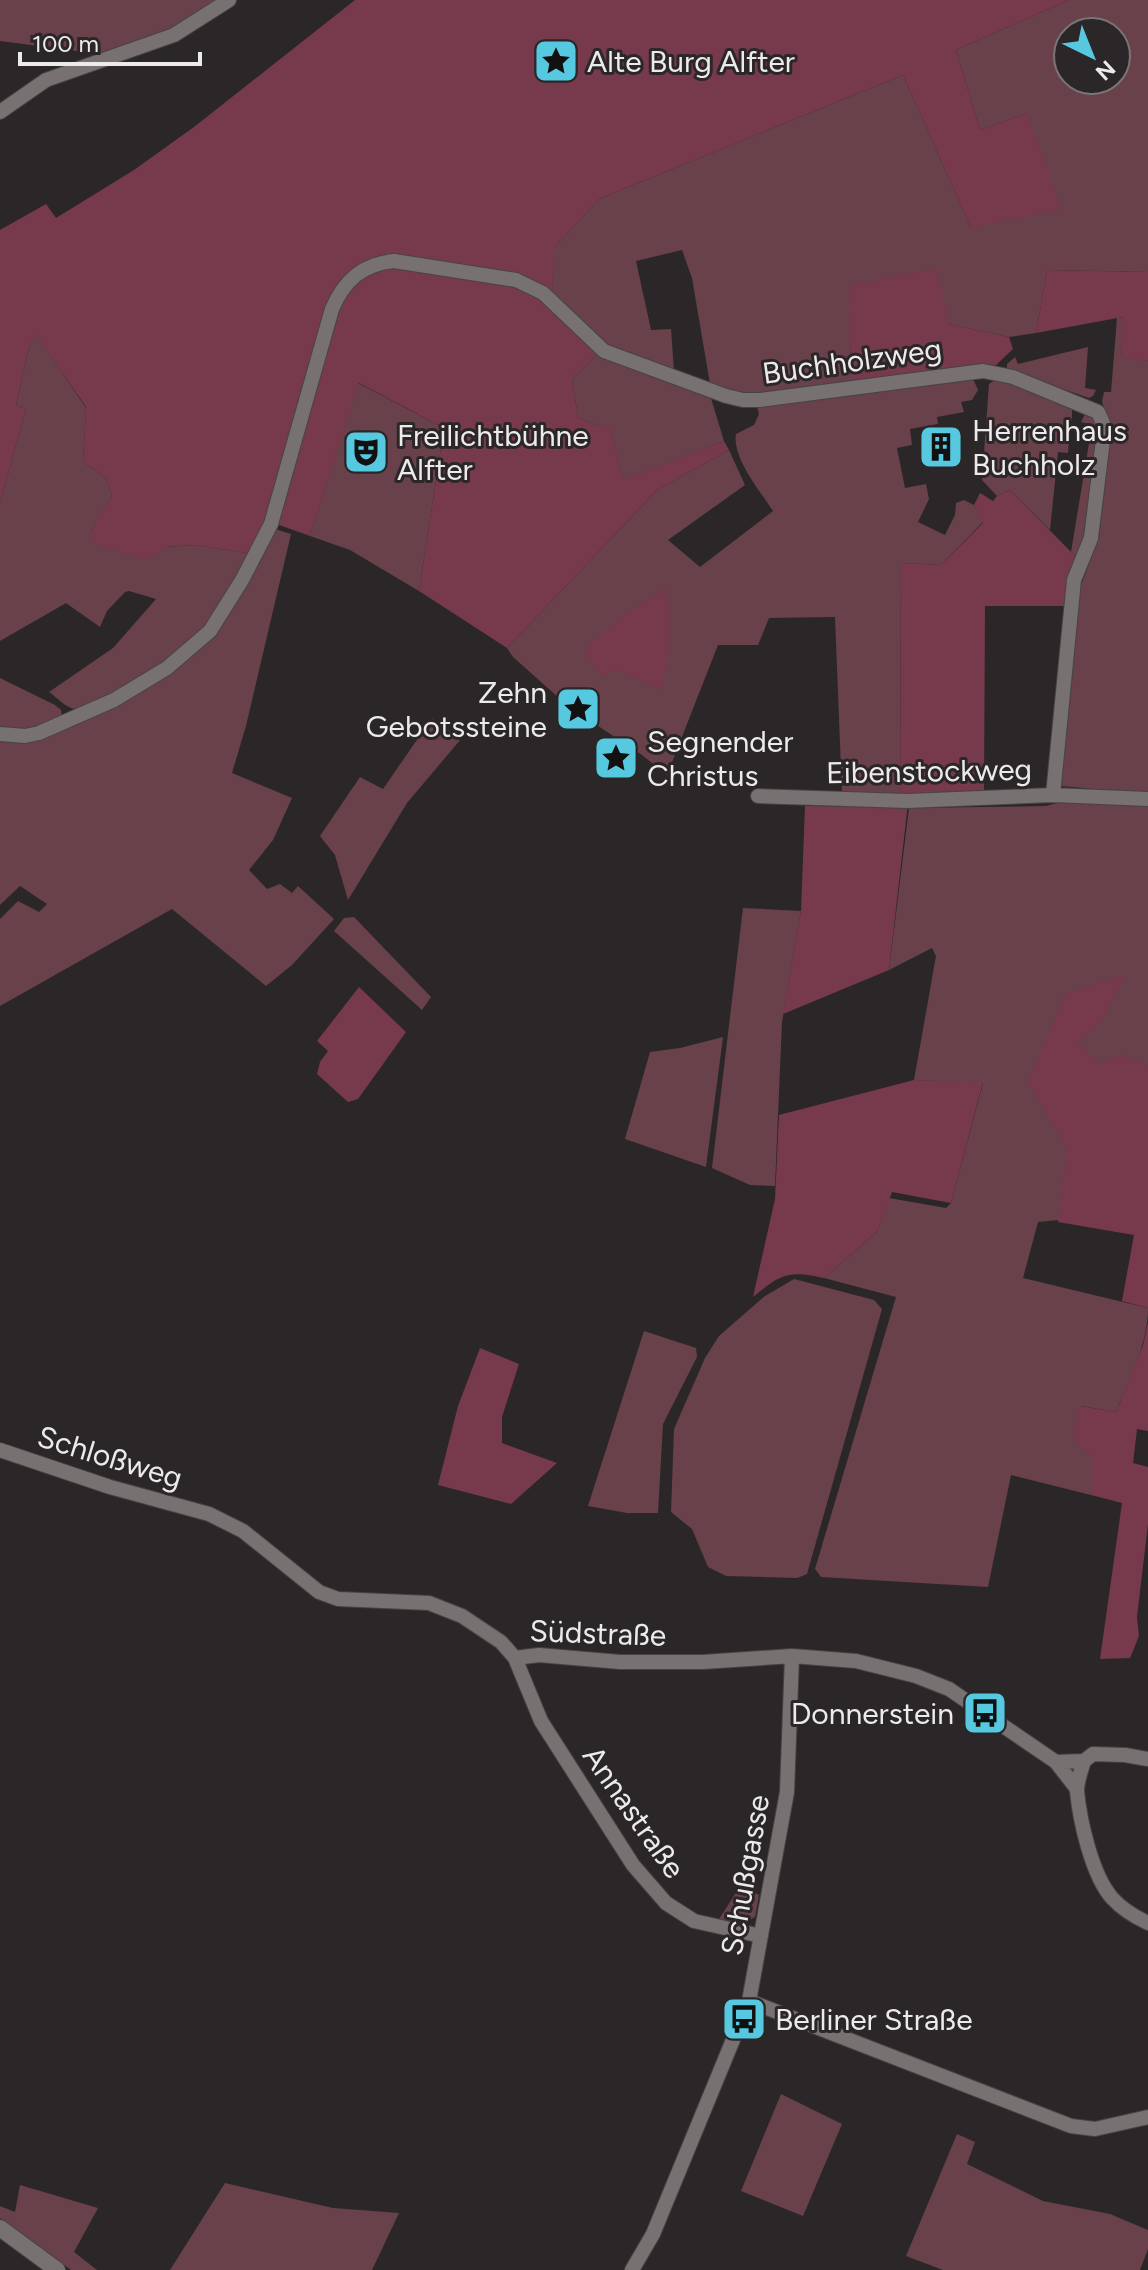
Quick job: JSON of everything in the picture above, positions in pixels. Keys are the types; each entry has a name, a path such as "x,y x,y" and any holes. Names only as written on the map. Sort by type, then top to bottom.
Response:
{"street":[{"path":"0,112 46,80 174,35 229,0"},
{"name":"Buchholzweg","path":"0,734 25,736 39,733 87,713 151,680 210,631 242,580 271,524 336,301 359,272 376,264 394,261 507,278 525,284 543,293 604,351 736,399 760,400 983,371 1013,377 1098,412 1103,423 1102,454 1091,538 1074,580 1053,795"},
{"name":"Eibenstockweg","path":"758,796 907,801 1053,795 1148,799"},
{"name":"Schloßweg","path":"0,1450 110,1487 205,1512"},
{"name":"Südstraße","path":"205,1512 243,1531 319,1592 338,1599 429,1603 462,1616 501,1642 515,1658 539,1655 661,1662 792,1656"},
{"path":"792,1656 856,1661 916,1676 949,1689 1056,1762 1077,1789"},
{"name":"Schußgasse","path":"632,2270 653,2234 749,2001 787,1792 792,1656"},
{"name":"Annastraße","path":"515,1658 549,1734 633,1865 666,1903 694,1921 761,1936"},
{"path":"1056,1762 1084,1761 1093,1754 1148,1759"},
{"path":"1084,1761 1077,1789 1083,1826 1099,1879 1113,1899 1148,1923"},
{"path":"749,2001 1071,2126 1095,2129 1148,2117"},
{"path":"3,2231 57,2270"}],"shaded area":[{"path":"0,0 229,0 115,56 0,41"},
{"path":"355,0 1069,0 956,50 980,130 1027,113 1061,209 971,228 903,75 599,199 554,248 552,294 603,348 572,379 578,417 610,427 623,480 724,441 729,450 657,490 507,648 419,591 444,428 359,383 310,536 271,522 254,554 194,545 164,547 147,560 91,543 94,525 112,496 106,478 83,462 86,407 36,335 29,347 16,405 26,409 0,503 0,230 46,204 56,218 134,170 194,127"},
{"path":"1069,0 1148,0 1148,272 1047,270 1036,333 1009,337 949,324 850,286 851,385 747,396 710,395 724,441 623,481 610,428 578,417 572,379 603,348 552,294 553,249 599,199 903,75 971,228 1027,113 980,130 956,50","holes":["682,250 692,278 710,384 674,371 671,329 651,330 636,261"]},
{"path":"937,268 949,324 1009,337 1013,349 996,365 851,385 849,286"},
{"path":"1047,270 1148,272 1148,361 1121,358 1123,317 1036,333"},
{"path":"1124,317 1121,357 1148,361 1148,794 1061,786 1077,596 1099,537 1111,433 1102,401 1104,392 1111,392 1117,318"},
{"path":"36,334 86,408 83,462 106,478 112,496 92,529 164,547 194,545 254,554 223,607 201,633 126,689 106,700 75,709 49,692 113,648 156,599 125,592 107,611 100,627 66,603 0,641 0,503 26,409 16,405 29,347"},
{"path":"1088,347 1085,388 1096,390 1089,398 1007,370 1007,364 1015,357 1018,364"},
{"path":"970,378 978,390 972,400 961,402 964,412 937,417 938,424 910,429 912,445 897,448 905,488 926,484 929,499 918,522 945,535 955,515 956,503 964,500 974,505 983,522 941,565 901,563 900,793 842,794 835,617 769,618 758,645 718,645 667,775 568,706 507,648 657,490 729,450 745,485 668,540 700,567 773,511 748,474 736,443 736,434 754,425 759,414 757,406"},
{"path":"998,378 1072,407 1072,421 1064,421 1061,440 1069,442 1068,453 1058,452 1050,530 1010,490 997,496 982,480 989,384"},
{"path":"358,383 444,428 419,591 350,550 310,536"},
{"path":"1086,412 1099,431 1087,533 1079,560 1071,552 1092,425 1081,422"},
{"path":"1010,490 1079,560 1066,606 985,606 984,793 909,794 889,970 783,1014 801,911 805,806 900,807 901,563 941,565 983,523 974,505 980,493 993,501"},
{"path":"275,529 291,534 232,773 292,798 273,840 249,870 267,889 280,884 292,893 298,886 334,919 292,965 266,986 172,909 0,1006 0,919 18,901 39,912 47,904 20,886 0,905 0,739 26,741 77,725 179,666"},
{"path":"668,587 670,640 662,690 614,669 605,676 598,672 584,650 623,615"},
{"path":"0,678 55,705 61,710 62,718 32,730 0,729"},
{"path":"432,718 461,739 407,803 348,900 335,855 320,836 360,777 383,789"},
{"path":"1061,802 1148,804 1148,1235 1059,1220 1038,1222 1023,1278 1148,1308 1141,1348 1116,1412 1081,1406 1091,1456 1091,1495 1011,1475 988,1587 821,1577 815,1569 896,1297 824,1278 877,1232 889,1198 946,1208 951,1203 983,1083 914,1080 936,956 932,948 889,970 909,808 1046,806"},
{"path":"743,908 801,911 782,1022 775,1186 750,1185 712,1168"},
{"path":"354,917 431,997 422,1010 334,931 344,918"},
{"path":"1127,975 1100,1023 1077,1043 1100,1065 1120,1054 1148,1066 1148,1308 1122,1301 1134,1235 1058,1222 1068,1150 1028,1083 1065,994"},
{"path":"359,987 406,1032 358,1099 348,1102 317,1074 320,1062 328,1051 317,1041"},
{"path":"723,1037 706,1167 625,1139 650,1052"},
{"path":"914,1080 983,1082 951,1203 892,1192 877,1232 824,1278 793,1274 771,1283 753,1297 775,1199 779,1115"},
{"path":"794,1279 874,1300 882,1309 807,1574 797,1578 726,1576 708,1567 692,1529 671,1512 674,1429 705,1358 719,1336 765,1296"},
{"path":"1148,1323 1148,1431 1137,1429 1133,1463 1148,1467 1148,1524 1137,1617 1139,1636 1130,1658 1100,1659 1122,1503 1091,1495 1091,1456 1073,1440 1080,1406 1116,1412 1143,1345"},
{"path":"644,1331 696,1348 697,1357 663,1424 658,1513 627,1513 588,1506"},
{"path":"480,1348 519,1364 502,1417 502,1443 557,1463 511,1504 438,1485 458,1406"},
{"path":"741,1885 759,1895 755,1917 743,1923 719,1919"},
{"path":"781,2094 842,2124 803,2216 741,2191"},
{"path":"957,2134 975,2142 967,2164 1043,2201 1110,2214 1148,2230 1148,2249 1140,2270 943,2270 906,2256"},
{"path":"225,2183 333,2208 399,2213 372,2270 170,2270"},
{"path":"20,2185 98,2208 74,2252 97,2270 71,2270 0,2218 0,2206 15,2212"}],"place":[{"name":"Alte Burg Alfter","path":"556,61"},
{"name":"Herrenhaus Buchholz","path":"941,447"},
{"name":"Freilichtbühne Alfter","path":"366,452"},
{"name":"Zehn Gebotssteine","path":"578,709"},
{"name":"Segnender Christus","path":"616,758"},
{"name":"Donnerstein","path":"985,1713"},
{"name":"Berliner Straße","path":"744,2019"}]}
